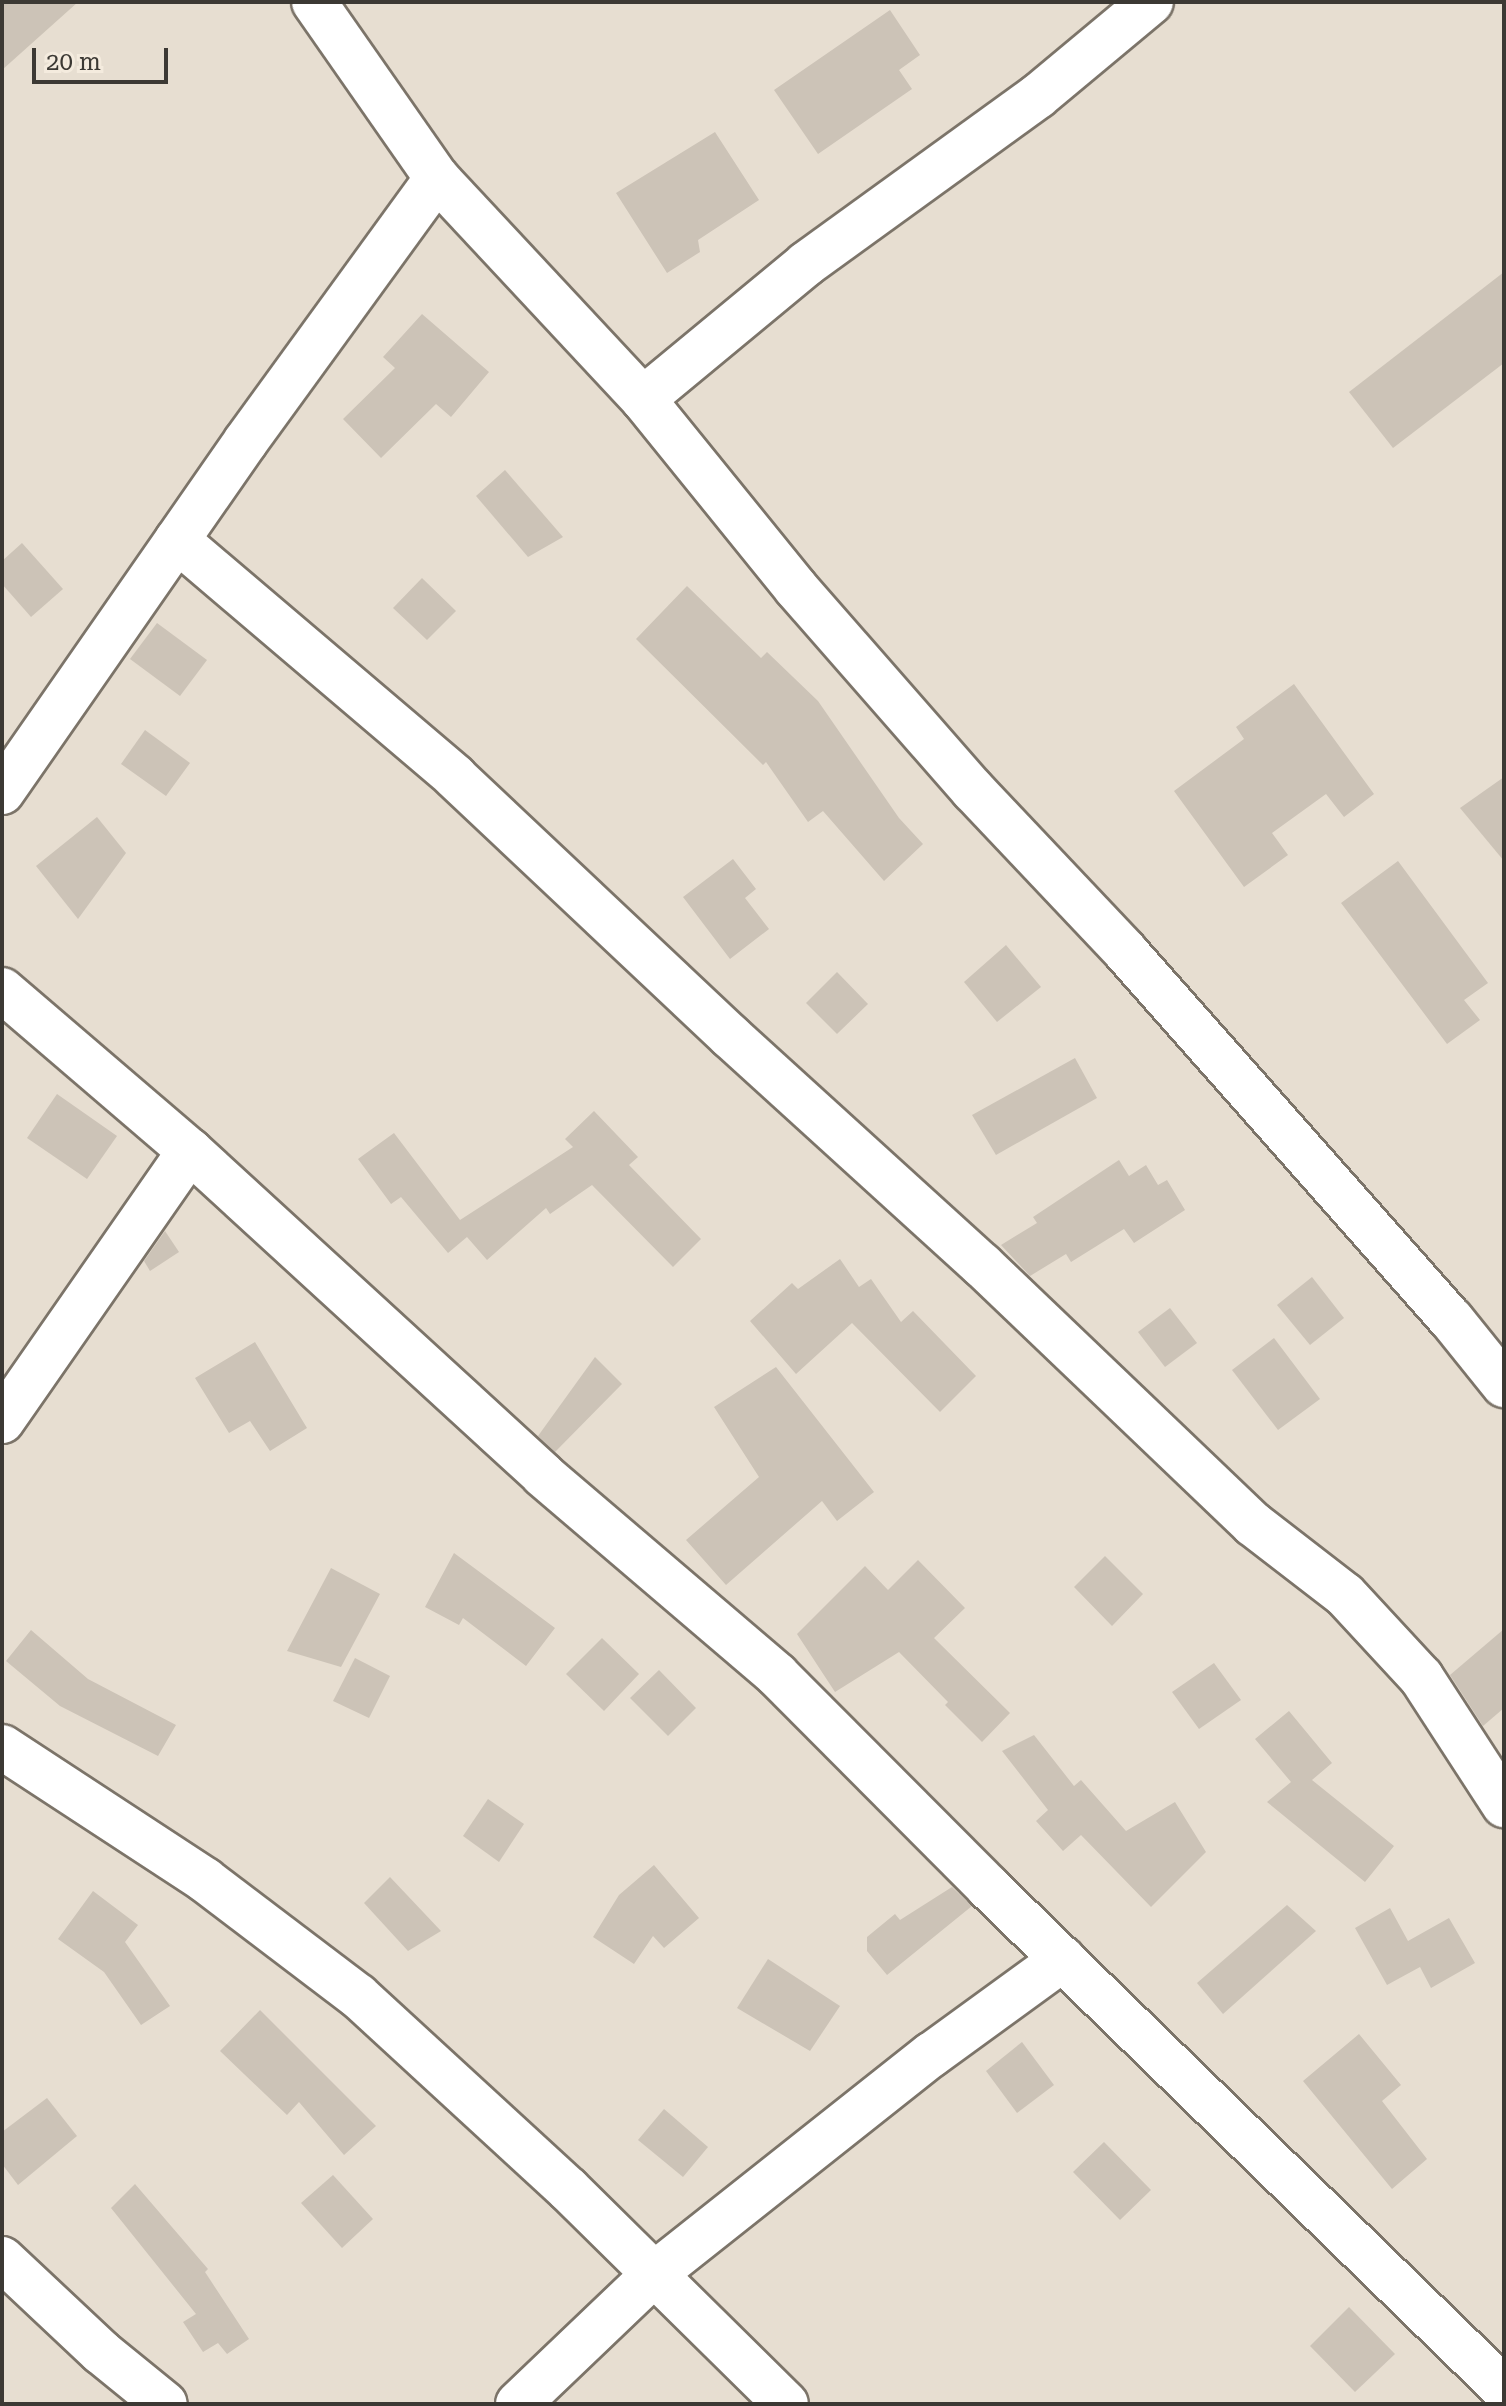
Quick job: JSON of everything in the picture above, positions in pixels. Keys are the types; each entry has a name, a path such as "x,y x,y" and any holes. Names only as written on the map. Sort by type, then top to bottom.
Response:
{"street":[{"path":"314,2 437,178 643,399 807,600 973,790 1125,951 1451,1319 1504,1385"},
{"path":"643,399 806,264 1038,96 1151,2"},
{"path":"2,792 177,540 437,178"},
{"path":"177,540 455,777 707,1015 982,1265 1253,1524 1345,1595 1421,1677 1504,1805"},
{"path":"2,990 190,1151 543,1475 777,1675 1504,2389"},
{"path":"2,1421 190,1151"},
{"path":"2,1747 205,1880 358,1996 568,2189 786,2404"},
{"path":"518,2404 653,2275 931,2055 1063,1959"},
{"path":"2,2259 101,2352 165,2404"}],"building":[{"path":"2,2 78,2 2,70"},
{"path":"890,10 920,55 899,70 912,89 818,154 774,90"},
{"path":"715,132 759,200 698,240 700,252 667,273 616,193"},
{"path":"1504,272 1504,363 1393,448 1349,392"},
{"path":"422,314 489,372 451,417 436,404 381,458 343,419 395,368 383,357"},
{"path":"505,470 563,537 528,557 476,496"},
{"path":"22,543 63,589 31,617 2,584 2,561"},
{"path":"422,578 456,611 427,640 393,608"},
{"path":"687,586 761,658 767,652 818,701 899,818 923,844 884,881 823,811 808,822 766,762 763,765 636,639"},
{"path":"157,623 207,660 180,696 130,659"},
{"path":"1294,684 1374,794 1344,817 1326,794 1272,833 1288,855 1244,887 1174,791 1244,739 1236,727"},
{"path":"145,730 190,763 166,796 121,764"},
{"path":"1504,777 1504,861 1460,808"},
{"path":"97,817 126,853 78,919 36,866"},
{"path":"733,859 756,889 745,898 769,929 730,959 683,897"},
{"path":"1398,861 1488,983 1464,1000 1480,1020 1447,1044 1341,903"},
{"path":"1006,945 1041,987 997,1022 964,982"},
{"path":"837,972 868,1004 837,1034 806,1003"},
{"path":"1075,1058 1097,1098 996,1155 972,1115"},
{"path":"57,1094 117,1136 87,1179 27,1138"},
{"path":"594,1111 638,1157 629,1165 701,1239 673,1267 592,1185 550,1214 546,1208 487,1260 467,1237 448,1253 401,1197 391,1204 358,1159 394,1133 460,1220 573,1147 565,1139"},
{"path":"1119,1160 1129,1176 1146,1165 1158,1185 1167,1180 1185,1210 1134,1243 1124,1229 1071,1262 1066,1254 1030,1276 1001,1245 1037,1223 1033,1217"},
{"path":"165,1231 179,1252 150,1271 144,1261"},
{"path":"840,1259 859,1287 871,1279 901,1322 913,1311 976,1376 940,1412 852,1323 796,1374 750,1321 792,1283 798,1289"},
{"path":"1312,1277 1344,1318 1310,1345 1277,1305"},
{"path":"1170,1308 1197,1343 1165,1367 1138,1332"},
{"path":"1274,1338 1320,1399 1278,1430 1232,1370"},
{"path":"255,1342 307,1428 270,1451 250,1421 229,1433 195,1378"},
{"path":"595,1357 622,1384 555,1452 538,1436"},
{"path":"776,1367 874,1492 837,1521 822,1501 726,1585 686,1540 759,1477 714,1407"},
{"path":"454,1553 555,1628 526,1666 463,1618 459,1625 425,1607"},
{"path":"1105,1556 1143,1594 1112,1626 1074,1587"},
{"path":"918,1560 965,1608 934,1638 1010,1713 982,1742 899,1652 835,1692 797,1634 865,1566 888,1590"},
{"path":"331,1568 380,1594 341,1667 287,1651"},
{"path":"1504,1629 1504,1708 1483,1726 1450,1675"},
{"path":"31,1630 88,1679 176,1725 158,1756 60,1706 6,1661"},
{"path":"602,1638 639,1674 604,1711 566,1674"},
{"path":"355,1658 390,1676 369,1718 333,1701"},
{"path":"1214,1663 1241,1700 1199,1729 1172,1692"},
{"path":"659,1670 696,1708 668,1736 630,1698"},
{"path":"1289,1711 1332,1763 1312,1780 1394,1846 1365,1882 1267,1802 1291,1782 1255,1739"},
{"path":"1034,1735 1074,1786 1081,1780 1126,1831 1175,1802 1206,1852 1151,1907 1081,1835 1063,1851 1036,1821 1048,1810 1002,1751"},
{"path":"488,1799 524,1824 499,1862 463,1836"},
{"path":"654,1865 699,1918 664,1948 653,1936 634,1964 593,1937 619,1895"},
{"path":"390,1877 441,1931 408,1951 364,1903"},
{"path":"952,1887 972,1906 887,1975 867,1951 867,1937 895,1914 900,1920"},
{"path":"93,1891 138,1925 125,1942 170,2006 141,2025 104,1972 58,1939"},
{"path":"1287,1905 1316,1931 1223,2014 1197,1983"},
{"path":"1390,1908 1408,1941 1449,1918 1475,1963 1431,1988 1420,1967 1387,1985 1355,1928"},
{"path":"768,1959 840,2006 810,2051 737,2008"},
{"path":"260,2010 376,2126 344,2155 299,2102 287,2115 220,2051"},
{"path":"1359,2034 1401,2085 1382,2101 1427,2159 1392,2189 1303,2081"},
{"path":"1022,2042 1054,2085 1017,2113 986,2071"},
{"path":"47,2098 77,2136 18,2185 2,2164 2,2132"},
{"path":"664,2109 708,2147 683,2177 638,2140"},
{"path":"1104,2142 1151,2190 1120,2220 1073,2172"},
{"path":"333,2175 373,2219 342,2248 301,2203"},
{"path":"135,2184 208,2269 205,2272 249,2339 227,2354 218,2343 203,2352 183,2322 196,2314 111,2208"},
{"path":"1349,2307 1395,2354 1355,2392 1310,2346"}]}
